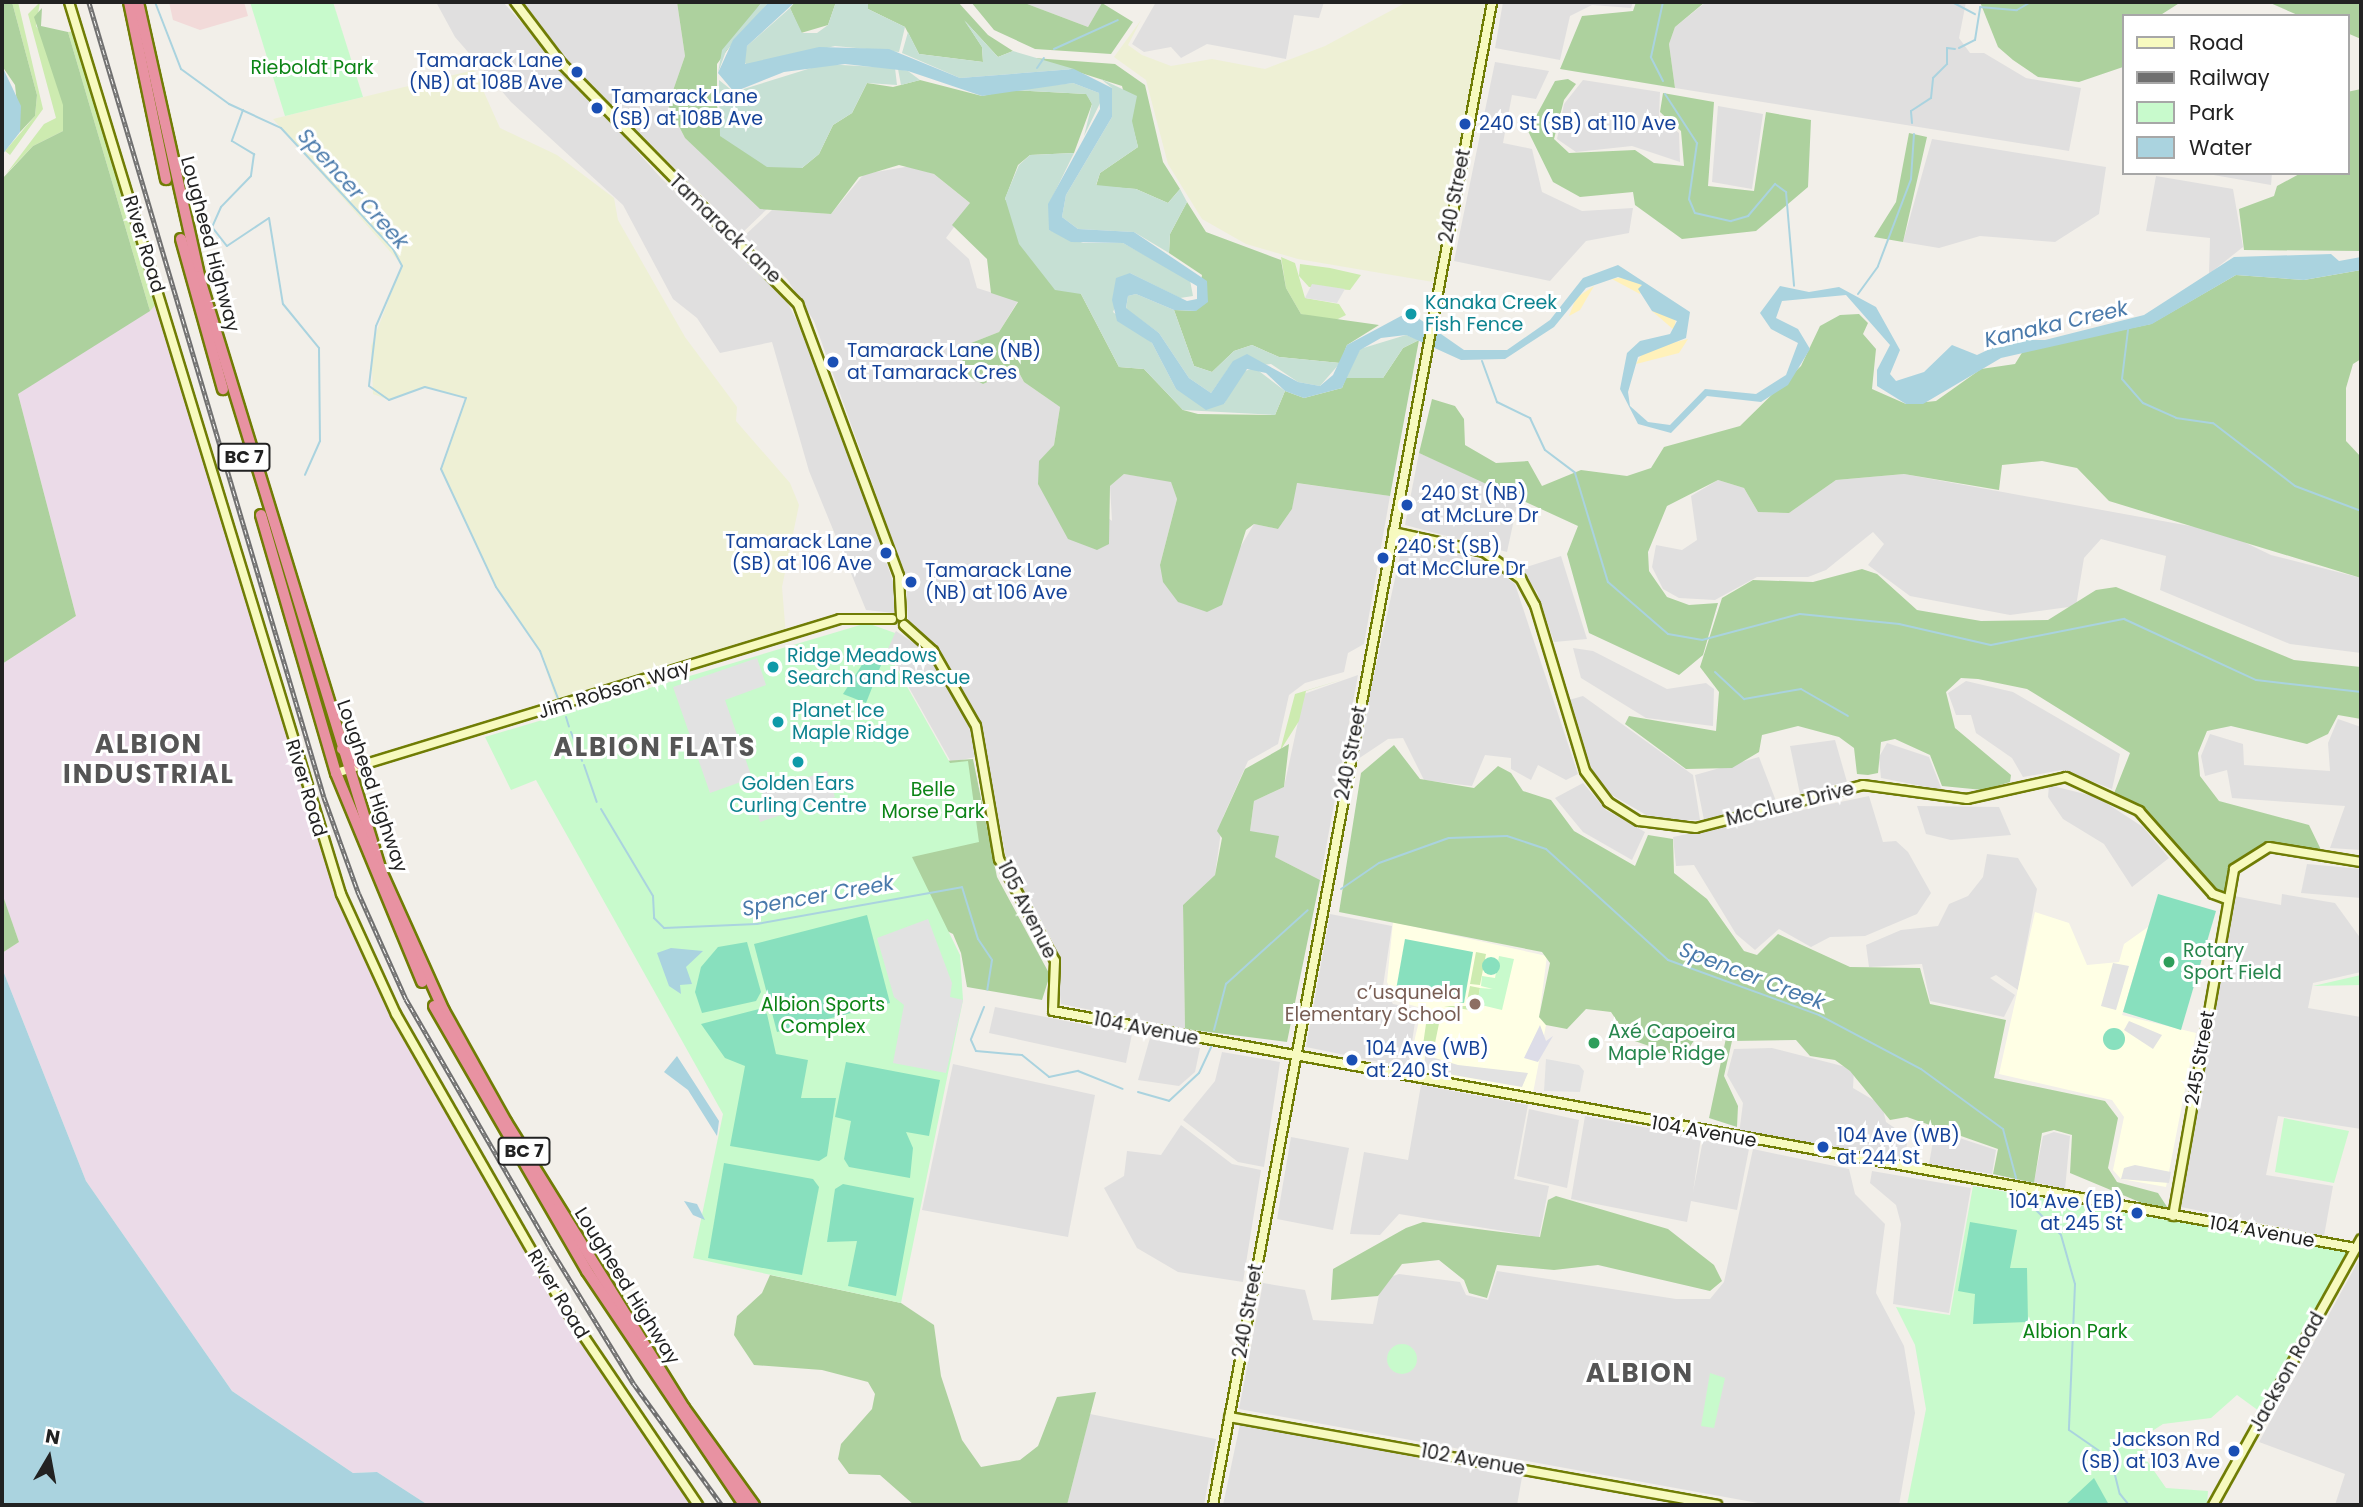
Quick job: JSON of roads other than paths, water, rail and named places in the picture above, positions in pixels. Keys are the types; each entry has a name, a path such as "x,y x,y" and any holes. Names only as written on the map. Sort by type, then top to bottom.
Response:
{"highway":[{"name":"Lougheed Highway","path":"129,2 175,220 341,771 394,921 468,1070 646,1366 744,1505"},
{"name":"Lougheed Highway","path":"138,2 182,217 339,746 341,771 381,871 444,1011 578,1242 754,1505"},
{"path":"339,746 361,765"}],"street":[{"name":"River Road","path":"69,2 341,894 396,1014 564,1307 698,1505"},
{"name":"Tamarack Lane","path":"515,2 562,64 798,304 899,576 897,618"},
{"name":"240 Street","path":"1213,1505 1292,1056 1492,2"},
{"name":"McClure Drive","path":"1393,532 1484,552 1523,581 1585,771 1604,798 1633,819 1690,829 1856,786 1967,799 2066,777 2139,811 2212,893 2227,899"},
{"name":"Jim Robson Way","path":"341,771 843,618 897,618"},
{"name":"105 Avenue","path":"897,618 897,628 904,625 933,651 976,726 999,859 1055,961 1053,1011"},
{"path":"2227,899 2235,867 2262,848 2361,862"},
{"name":"245 Street","path":"2173,1216 2227,899"},
{"name":"104 Avenue","path":"1053,1011 2356,1248"},
{"name":"Jackson Road","path":"2213,1505 2361,1239"},
{"name":"102 Avenue","path":"1229,1417 1717,1505"}],"water":[{"path":"769,2 795,2 747,46 745,64 819,47 889,49 960,78 1074,69 1112,88 1112,117 1066,195 1062,217 1078,229 1134,232 1207,281 1208,302 1196,311 1174,310 1136,294 1128,296 1126,308 1159,333 1189,378 1211,393 1233,361 1247,354 1298,382 1320,386 1333,375 1347,345 1401,316 1418,318 1464,350 1507,350 1550,320 1583,278 1618,265 1690,312 1686,338 1638,357 1628,392 1630,406 1648,422 1670,425 1705,389 1756,394 1786,375 1798,343 1771,329 1760,313 1780,286 1809,292 1839,287 1876,307 1900,350 1890,374 1896,381 1924,372 1952,345 1977,355 2009,340 2045,340 2144,315 2234,257 2331,254 2339,261 2361,257 2361,270 2304,280 2236,275 2152,324 2001,358 1923,404 1906,404 1877,386 1877,370 1890,345 1846,295 1782,301 1776,318 1798,329 1810,349 1788,385 1761,402 1707,396 1671,433 1638,424 1620,389 1627,353 1640,341 1670,334 1677,321 1652,311 1638,289 1642,285 1618,277 1586,288 1554,327 1505,359 1461,360 1406,335 1381,338 1360,350 1342,388 1304,398 1285,391 1266,373 1247,369 1224,404 1206,410 1176,389 1152,343 1117,321 1112,300 1116,278 1130,273 1187,301 1197,299 1197,286 1123,243 1071,242 1049,230 1048,204 1100,109 1099,93 1073,83 982,96 908,71 845,64 784,72 734,92 718,73 733,40"},
{"path":"2,66 21,106 20,132 2,155"},
{"path":"671,948 703,951 686,967 692,984 680,985 681,994 669,986 657,953"},
{"path":"2,968 86,1181 232,1391 353,1473 377,1472 428,1505 2,1505"},
{"path":"677,1056 719,1121 717,1136 688,1090 664,1072"},
{"path":"684,1201 697,1204 705,1220 693,1215"}],"waterway":[{"name":"Spencer Creek","path":"155,2 181,69 229,104 281,128 393,249 402,266 376,326 369,386 389,400 425,387 466,398 441,469 496,587 540,651 559,701"},
{"path":"1663,2 1651,57 1663,81"},
{"path":"1952,2 1975,14"},
{"path":"1959,48 1975,40 1980,7 2017,10 2031,2"},
{"path":"1054,49 1118,20"},
{"path":"1912,123 1911,111 1931,98 1933,78 1947,64 1947,48 1955,49"},
{"path":"1037,68 1044,58"},
{"path":"1665,94 1697,143 1689,199 1695,213 1731,221 1748,216 1775,184 1786,192 1794,286"},
{"path":"243,110 232,141 254,154 251,176 221,207 212,227 227,246 269,218 283,304 319,348 320,441 305,475"},
{"path":"1858,294 1878,266 1911,179 1914,134"},
{"name":"Kanaka Creek","path":"2128,330 2122,379 2143,403 2176,418 2213,423 2295,486 2361,511"},
{"path":"1482,361 1497,402 1530,418 1545,450 1575,473 1608,582 1668,634 1702,640 1800,614 1899,624 1991,645 2124,619 2256,680 2361,692"},
{"path":"1715,672 1744,699 1801,689 1848,716"},
{"name":"Spencer Creek","path":"566,717 569,727"},
{"name":"Spencer Creek","path":"571,732 582,761"},
{"name":"Spencer Creek","path":"584,765 597,802"},
{"name":"Spencer Creek","path":"601,809 653,896 654,918 664,928 757,924 962,887 978,939 992,960 987,990"},
{"name":"Spencer Creek","path":"1341,889 1379,863 1449,838 1507,836 1546,849 1668,960 1819,1015 1921,1069 2003,1129 2016,1178"},
{"name":"Spencer Creek","path":"1214,1030 1226,984 1308,910"},
{"name":"Spencer Creek","path":"984,1007 971,1040 976,1051 1022,1055 1049,1077 1078,1071 1123,1089"},
{"name":"Spencer Creek","path":"1138,1092 1169,1101 1199,1073 1211,1047"},
{"name":"Spencer Creek","path":"2026,1200 2061,1235 2075,1284 2069,1430 2111,1459 2120,1494 2129,1505"}],"railway":[{"path":"89,2 324,797 359,894 406,999 549,1246 634,1384 722,1505"}],"place":[{"name":"Tamarack Lane (NB) at 108B Ave","path":"577,72"},
{"name":"Tamarack Lane (SB) at 108B Ave","path":"597,108"},
{"name":"240 St (SB) at 110 Ave","path":"1465,124"},
{"name":"Kanaka Creek Fish Fence","path":"1411,314"},
{"name":"Tamarack Lane (NB) at Tamarack Cres","path":"833,362"},
{"name":"240 St (NB) at McLure Dr","path":"1407,505"},
{"name":"Tamarack Lane (SB) at 106 Ave","path":"886,553"},
{"name":"240 St (SB) at McClure Dr","path":"1383,558"},
{"name":"Tamarack Lane (NB) at 106 Ave","path":"911,582"},
{"name":"Ridge Meadows Search and Rescue","path":"773,667"},
{"name":"Planet Ice Maple Ridge","path":"778,722"},
{"name":"Golden Ears Curling Centre","path":"798,762"},
{"name":"Rotary Sport Field","path":"2169,962"},
{"name":"c’usqunela Elementary School","path":"1475,1004"},
{"name":"Axé Capoeira Maple Ridge","path":"1594,1043"},
{"name":"104 Ave (WB) at 240 St","path":"1352,1060"},
{"name":"104 Ave (WB) at 244 St","path":"1823,1147"},
{"name":"104 Ave (EB) at 245 St","path":"2137,1213"},
{"name":"Jackson Rd (SB) at 103 Ave","path":"2234,1451"}],"district":[{"name":"ALBION FLATS","path":"655,748"},
{"name":"ALBION INDUSTRIAL","path":"149,760"},
{"name":"ALBION","path":"1640,1374"}],"park label":[{"name":"Rieboldt Park","path":"312,68"},
{"name":"Belle Morse Park","path":"933,801"},
{"name":"Albion Sports Complex","path":"823,1016"},
{"name":"Albion Park","path":"2075,1332"}]}
